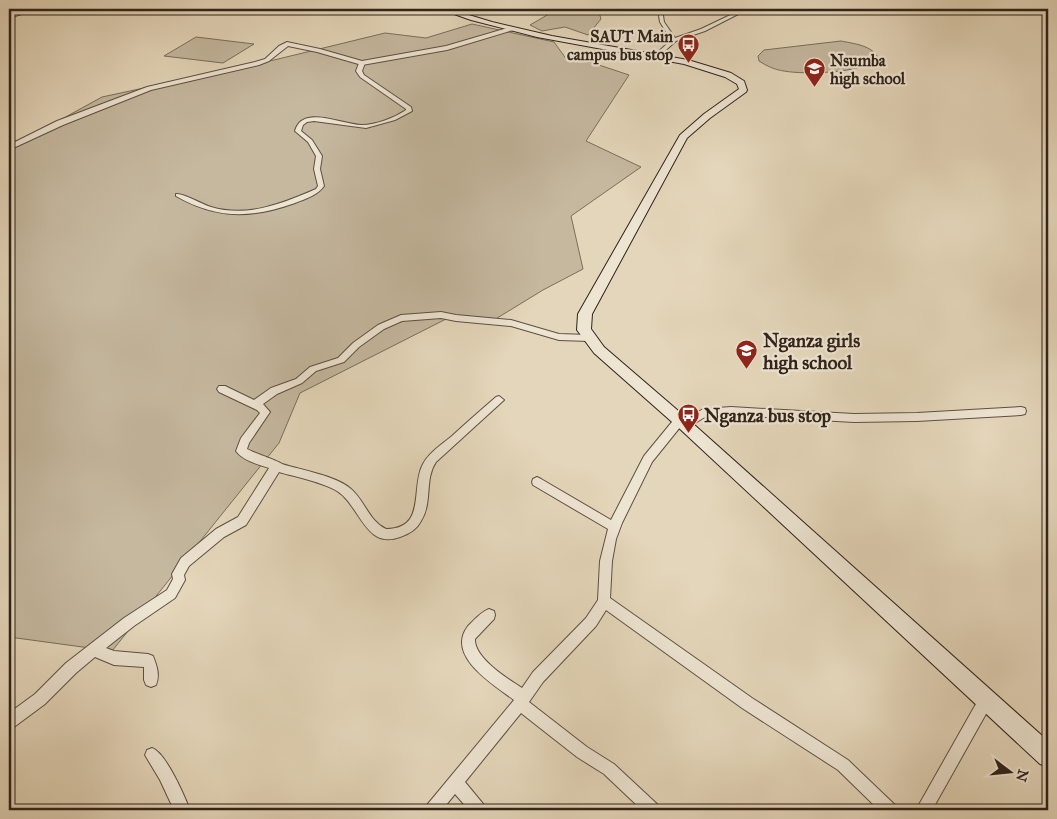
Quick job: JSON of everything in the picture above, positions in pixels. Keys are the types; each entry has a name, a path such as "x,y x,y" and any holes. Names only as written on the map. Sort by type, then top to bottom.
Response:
{"main road":[{"path":"443,9 510,29 657,56 720,72 741,83 743,90 707,116 683,137 585,314 583,324 589,338 1048,756"}],"street":[{"path":"9,17 35,9"},
{"path":"660,9 664,28 674,40"},
{"path":"657,56 674,40 703,30 746,9"},
{"path":"986,9 995,11"},
{"path":"9,148 60,123 150,88 257,64 267,60 287,44 318,50 362,63 447,48 510,29"},
{"path":"178,195 191,203 207,209 225,212 256,212 281,207 318,190 321,186 316,169 320,156 310,141 298,131 300,124 312,119 353,127 369,126 409,111 409,108 362,76 359,71 362,63"},
{"path":"255,404 274,391 299,381 313,369 340,360 356,345 381,327 401,318 441,315 511,322 559,337 589,338"},
{"path":"222,389 255,404 265,412 262,420 242,445 241,452 340,486 356,500 373,526 382,533 394,534 409,527 421,511 426,466 499,400"},
{"path":"432,810 538,677 591,622 604,601 606,561 614,527 648,459 682,423 703,413 731,411 854,418 916,417 1021,410"},
{"path":"9,722 40,699 71,668 129,622 171,594 179,580 178,574 180,569 185,562 220,533 242,521 277,465"},
{"path":"537,482 614,527"},
{"path":"604,601 747,703 843,766 890,810"},
{"path":"489,616 470,634 467,643 473,658 575,746 609,769 653,810"},
{"path":"94,650 114,658 148,661 151,668 151,680"},
{"path":"924,810 986,700"},
{"path":"152,755 182,810"},
{"path":"455,782 479,810"}],"shaded area":[{"path":"12,9 98,9 98,11 32,14 29,11"},
{"path":"517,9 598,9 601,19 588,35 565,27 542,31 530,25 549,14"},
{"path":"472,24 554,42 567,60 590,62 629,75 586,141 641,167 571,216 583,269 543,290 494,320 448,318 300,393 279,443 112,651 9,637 9,148 102,97 274,60 385,33 426,38"},
{"path":"196,37 254,44 223,63 164,56"},
{"path":"841,41 868,48 879,59 871,64 860,67 819,73 793,72 771,68 759,61 758,56 764,50"}],"place":[{"name":"SAUT Main campus bus stop","path":"689,64"},
{"name":"Nsumba high school","path":"814,88"},
{"name":"Nganza girls high school","path":"747,370"},
{"name":"Nganza bus stop","path":"688,434"}]}
